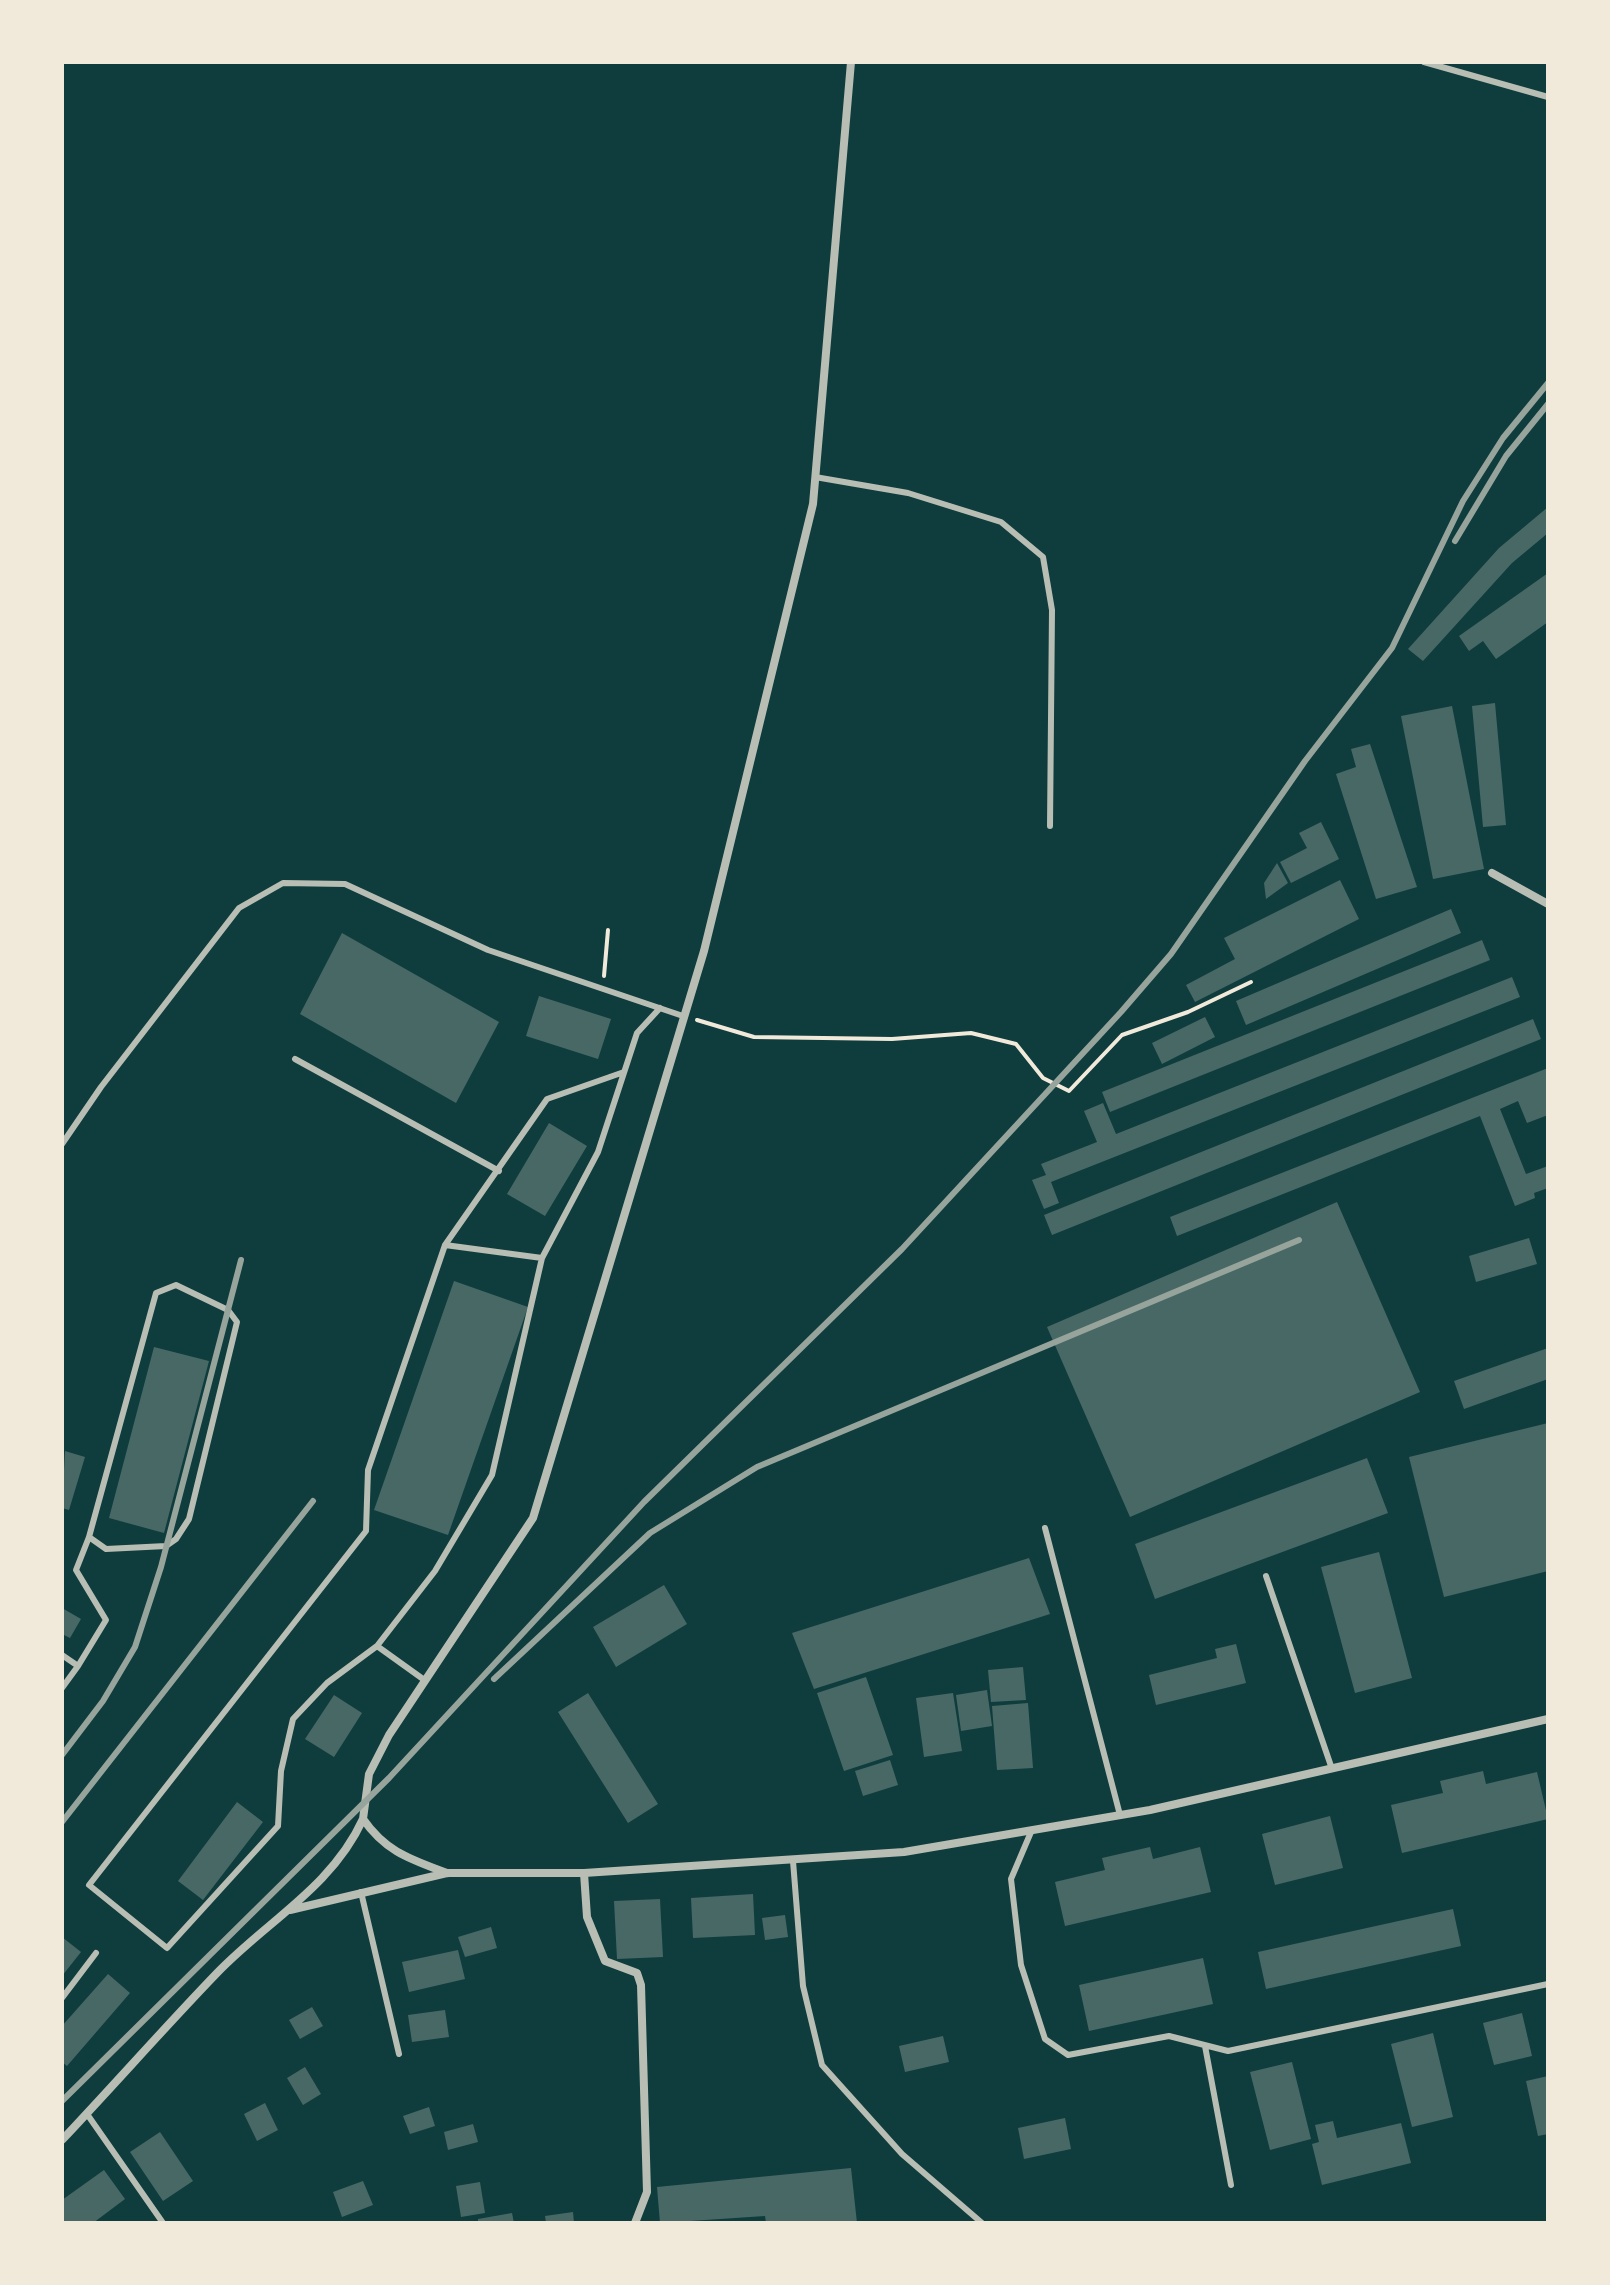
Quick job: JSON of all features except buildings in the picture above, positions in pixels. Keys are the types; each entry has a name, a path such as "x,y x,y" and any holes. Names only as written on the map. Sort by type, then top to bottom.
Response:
{"street":[{"path":"62,2140 216,1974 335,1868 351,1845 363,1819 369,1774 423,1679 533,1518 708,936 813,504 851,62"},
{"path":"1492,873 1548,904"},
{"path":"290,1910 447,1873 584,1873 904,1852 1120,1815 1548,1719"},
{"path":"363,1819 378,1841 400,1854 447,1873"},
{"path":"584,1873 587,1917 605,1961 637,1973 641,1985 647,2192 635,2223"}],"lane":[{"path":"1424,62 1548,97"},
{"path":"815,477 908,493 1001,522 1043,557 1052,610 1050,826"},
{"path":"62,1144 101,1087 239,908 283,883 345,884 488,950 683,1016"},
{"path":"624,1072 547,1099 445,1245 368,1470 366,1531 89,1885 167,1948 278,1826 281,1771 293,1719 327,1683 377,1646 435,1571 492,1475 542,1258 598,1152 637,1033 660,1008"},
{"path":"295,1059 499,1171"},
{"path":"445,1245 542,1258"},
{"path":"62,1688 106,1620 76,1570 89,1537 156,1293 176,1285 228,1310 237,1322 189,1519 176,1539 166,1546 106,1549 89,1537"},
{"path":"1045,1528 1120,1815"},
{"path":"1266,1576 1332,1769"},
{"path":"377,1646 423,1679"},
{"path":"62,1655 78,1666"},
{"path":"1031,1832 1011,1879 1021,1965 1045,2039 1068,2055 1169,2036 1228,2051 1548,1984"},
{"path":"793,1861 803,1986 822,2065 902,2154 982,2223"},
{"path":"361,1892 399,2054"},
{"path":"62,1998 96,1953"},
{"path":"1205,2046 1231,2185"},
{"path":"87,2114 163,2223"}],"path":[{"path":"602,989 608,930"},
{"path":"716,1027 754,1037 892,1039 971,1033 1016,1044 1043,1078 1069,1091 1122,1035 1188,1012 1251,982"}],"railway":[{"path":"62,2101 389,1778 644,1502 902,1249 1121,1012 1171,954 1305,761 1392,648 1463,501 1503,438 1548,383"},
{"path":"1455,541 1506,456 1548,404"},
{"path":"494,1679 650,1533 757,1467 1299,1240"},
{"path":"62,1755 103,1701 135,1647 161,1567 241,1260"},
{"path":"62,1822 313,1501"}]}
